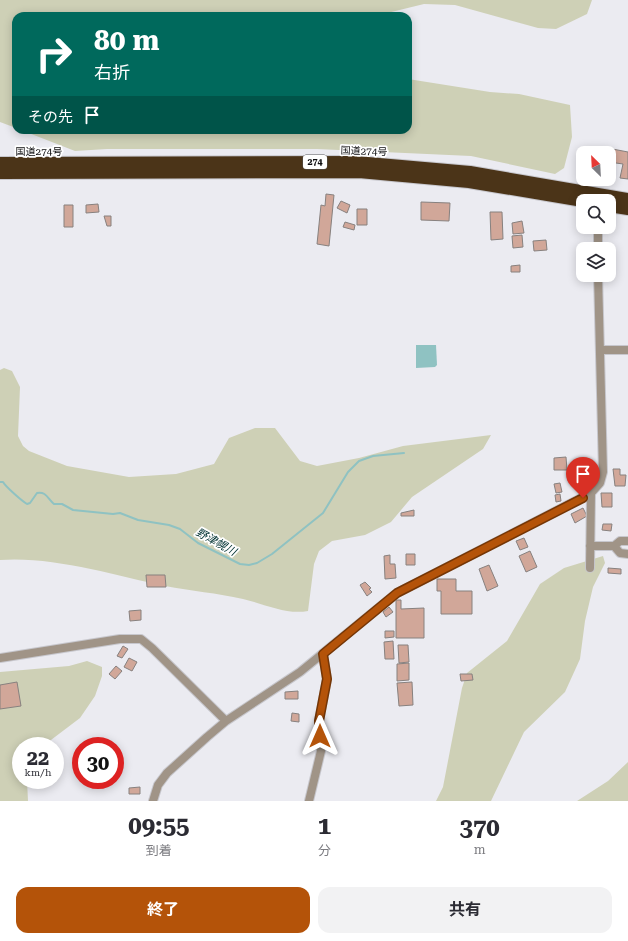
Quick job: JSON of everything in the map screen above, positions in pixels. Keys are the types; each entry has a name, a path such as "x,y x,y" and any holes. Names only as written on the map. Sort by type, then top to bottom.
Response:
{"highway":[{"name":"国道274号","path":"0,163 356,162 470,172 581,194"},
{"name":"国道274号","path":"0,173 359,172 469,182 576,200"},
{"name":"国道274号","path":"616,199 628,199"},
{"path":"616,207 628,209"}],"street":[{"path":"153,801 158,784 166,773 226,721 300,672 397,593 591,493 600,483 602,472 598,282"},
{"path":"600,350 628,350"},
{"path":"590,568 591,493"},
{"path":"590,546 614,546 620,541 628,541"},
{"path":"614,546 620,553 628,554"},
{"path":"0,658 120,639 141,639 226,721"},
{"path":"309,801 321,751 319,721 327,679 323,654"}],"green space":[{"path":"0,0 592,0 587,14 556,29 538,28 455,5 424,4 391,12 12,12 12,126 0,122"},
{"path":"412,80 490,92 519,94 570,105 572,137 564,168 555,174 471,156 317,149 107,149 75,151 31,134 412,134"},
{"path":"4,368 12,371 20,387 18,436 23,446 29,451 67,466 129,477 176,474 214,464 229,438 255,428 275,428 300,461 317,466 359,458 403,446 491,435 483,449 412,497 391,522 365,535 332,541 319,551 314,564 308,611 292,612 233,597 165,586 83,567 41,561 0,560 0,370"},
{"path":"603,556 605,563 593,587 585,621 580,659 565,692 524,732 491,801 436,801 443,787 462,688 467,673 507,641 540,584 564,568"},
{"path":"87,661 102,667 102,676 95,696 80,718 55,737 12,737 12,789 27,789 28,801 0,801 0,672 69,666"},
{"path":"628,762 628,801 577,801 608,781"}],"water":[{"path":"416,345 436,345 437,365 435,367 416,368"}],"building":[{"path":"616,150 628,152 628,179 620,178 623,164 616,163"},
{"path":"326,194 334,195 329,246 317,244 321,205 325,206"},
{"path":"341,201 350,205 347,213 337,208"},
{"path":"421,202 450,203 449,221 421,220"},
{"path":"98,204 99,212 86,213 86,205"},
{"path":"64,205 73,205 73,227 64,227"},
{"path":"357,209 367,209 367,225 357,225"},
{"path":"490,212 502,212 503,239 491,240"},
{"path":"104,216 111,216 111,226 107,226"},
{"path":"522,221 524,233 513,234 512,223"},
{"path":"345,222 355,225 354,230 343,227"},
{"path":"522,235 523,247 513,248 512,236"},
{"path":"546,240 547,250 534,251 533,241"},
{"path":"520,265 520,272 511,272 511,266"},
{"path":"566,457 567,470 554,470 554,458"},
{"path":"572,468 586,469 586,481 578,480 578,478 572,478"},
{"path":"613,469 620,469 620,475 626,475 625,486 615,486"},
{"path":"560,483 562,492 556,493 554,484"},
{"path":"601,493 612,493 612,507 602,507"},
{"path":"560,494 561,501 556,502 555,495"},
{"path":"583,508 587,516 575,523 571,514"},
{"path":"414,510 414,516 401,516 401,513"},
{"path":"603,524 612,524 611,531 602,530"},
{"path":"524,538 528,547 520,550 516,541"},
{"path":"530,551 537,567 526,572 519,556"},
{"path":"406,554 415,554 415,565 406,565"},
{"path":"390,555 390,564 395,564 396,578 385,579 384,556"},
{"path":"489,565 498,586 487,591 479,569"},
{"path":"608,568 621,569 621,574 608,573"},
{"path":"146,575 165,575 166,587 147,587"},
{"path":"437,579 456,579 456,591 472,591 472,614 441,614 441,591 437,591"},
{"path":"365,582 371,588 369,589 372,592 367,596 360,585"},
{"path":"396,600 401,600 401,609 424,608 424,638 396,638"},
{"path":"389,607 393,612 386,617 383,612"},
{"path":"141,610 141,620 130,621 129,611"},
{"path":"385,631 394,631 394,637 385,638"},
{"path":"393,641 394,659 385,659 384,642"},
{"path":"398,645 408,645 409,662 399,663"},
{"path":"123,646 128,649 122,658 117,656"},
{"path":"129,658 137,662 132,671 124,667"},
{"path":"409,663 409,680 397,681 397,664"},
{"path":"116,666 122,671 115,679 109,674"},
{"path":"460,674 472,674 473,680 461,681"},
{"path":"17,682 21,706 0,709 0,685"},
{"path":"412,682 413,705 399,706 397,683"},
{"path":"298,691 298,699 285,699 285,692"},
{"path":"292,713 299,714 299,722 291,721"},
{"path":"140,787 140,794 129,794 129,788"}],"waterway":[{"name":"野津幌川","path":"0,482 3,482 14,494 27,504 30,503 37,493 43,493 54,504 62,504 73,510 113,514 120,513 138,520 169,525 180,529 198,543 240,564 249,565 257,563 272,554 323,513 348,472 359,461 373,456 404,453"}],"route":[{"path":"320,736 319,721 327,679 323,654 397,593 583,498"}]}
